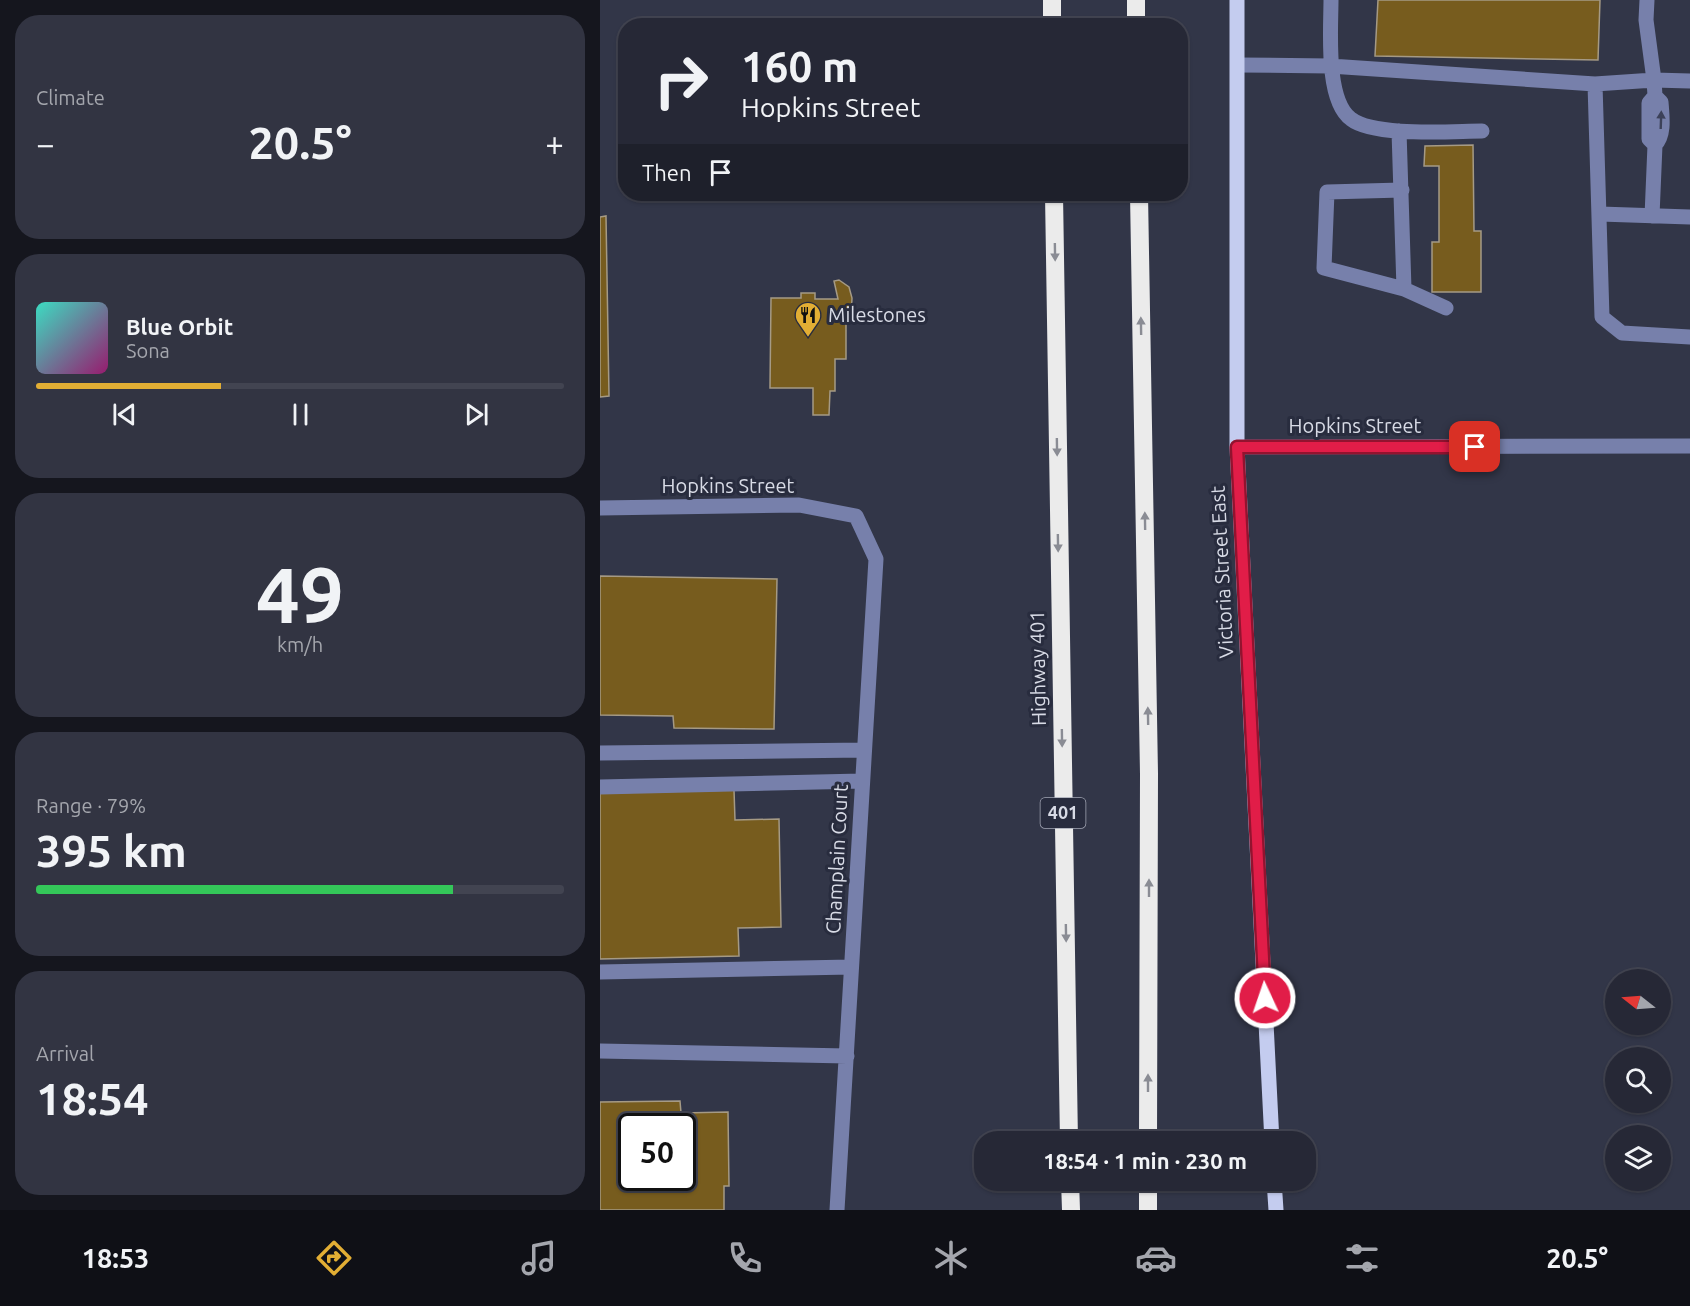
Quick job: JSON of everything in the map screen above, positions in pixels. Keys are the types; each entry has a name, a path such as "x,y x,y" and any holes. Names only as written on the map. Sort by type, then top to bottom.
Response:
{"highway":[{"path":"1052,0 1052,18"},
{"path":"1136,0 1136,18"},
{"name":"Highway 401","path":"1054,201 1070,1131"},
{"path":"1139,201 1149,774 1148,1131"},
{"path":"1070,1191 1071,1210"},
{"path":"1148,1191 1148,1210"}],"main road":[{"name":"Victoria Street East","path":"1238,0 1237,447 1271,1131"},
{"path":"1274,1191 1275,1210"}],"street":[{"path":"1331,0 1330,66 1341,105 1351,120 1386,131 1482,131"},
{"path":"1647,0 1646,20 1654,88 1649,103 1648,120 1649,139 1655,145 1652,216"},
{"path":"1238,66 1330,66 1654,88 1690,81"},
{"path":"1595,84 1602,317 1622,333 1690,337"},
{"path":"1400,130 1404,289"},
{"path":"1402,190 1328,192 1324,268 1404,289 1446,308"},
{"path":"1600,214 1690,217"},
{"name":"Hopkins Street","path":"1237,447 1690,446"},
{"name":"Hopkins Street","path":"600,508 799,505 856,516"},
{"name":"Champlain Court","path":"837,1210 876,559 856,516"},
{"path":"600,753 864,750"},
{"path":"600,787 862,781"},
{"path":"600,972 851,967"},
{"path":"600,1052 846,1056"}],"building":[{"path":"1378,0 1600,0 1598,60 1375,56"},
{"path":"1473,145 1474,231 1481,231 1481,292 1432,292 1432,242 1439,242 1439,166 1424,166 1425,146"},
{"path":"606,216 609,396 600,397 600,217"},
{"name":"Milestones","path":"839,280 849,287 852,298 851,318 846,318 846,359 835,359 835,391 830,391 829,415 813,415 813,388 770,388 771,298 801,298 801,293 815,293 815,299 838,299 834,281"},
{"path":"600,576 777,579 774,729 674,728 673,716 600,715"},
{"path":"734,790 735,820 779,819 781,927 738,928 739,956 600,959 600,793"},
{"path":"680,1101 681,1113 728,1112 729,1186 724,1186 724,1210 600,1210 600,1102"}],"place":[{"name":"Milestones","path":"808,338"}],"route":[{"path":"1265,998 1237,447 1475,447"}]}
